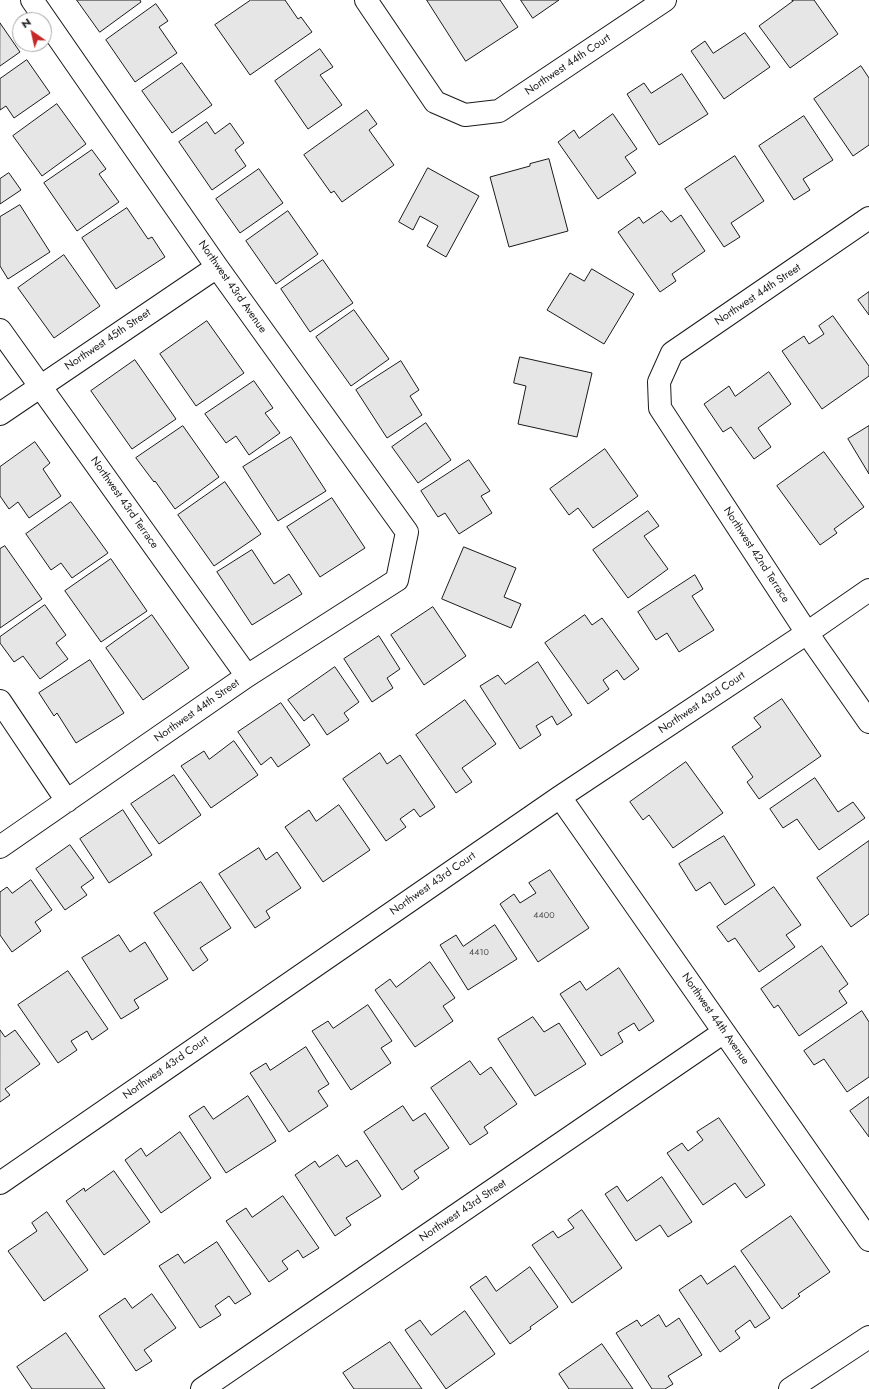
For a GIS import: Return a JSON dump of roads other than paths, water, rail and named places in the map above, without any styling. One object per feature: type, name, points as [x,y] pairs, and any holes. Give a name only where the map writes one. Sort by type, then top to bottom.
[{"type":"street","name":"Northwest 43rd Avenue","points":[[32,0],[217,266],[407,532],[397,580]]},
{"type":"street","name":"Northwest 44th Court","points":[[366,0],[435,102],[465,115],[499,111],[665,0]]},
{"type":"street","name":"Northwest 44th Street","points":[[659,382],[672,353],[869,218]]},
{"type":"street","name":"Northwest 45th Street","points":[[0,414],[217,266]]},
{"type":"street","name":"Northwest 43rd Terrace","points":[[0,330],[247,676]]},
{"type":"street","name":"Northwest 42nd Terrace","points":[[659,382],[660,408],[807,633],[869,722]]},
{"type":"street","name":"Northwest 44th Street","points":[[0,847],[247,676],[397,580]]},
{"type":"street","name":"Northwest 43rd Court","points":[[0,1183],[560,797],[807,633],[869,590]]},
{"type":"street","points":[[0,701],[67,801]]},
{"type":"street","name":"Northwest 44th Avenue","points":[[560,797],[869,1240]]},
{"type":"street","name":"Northwest 43rd Street","points":[[202,1389],[724,1032]]},
{"type":"street","points":[[790,1389],[869,1337]]}]
